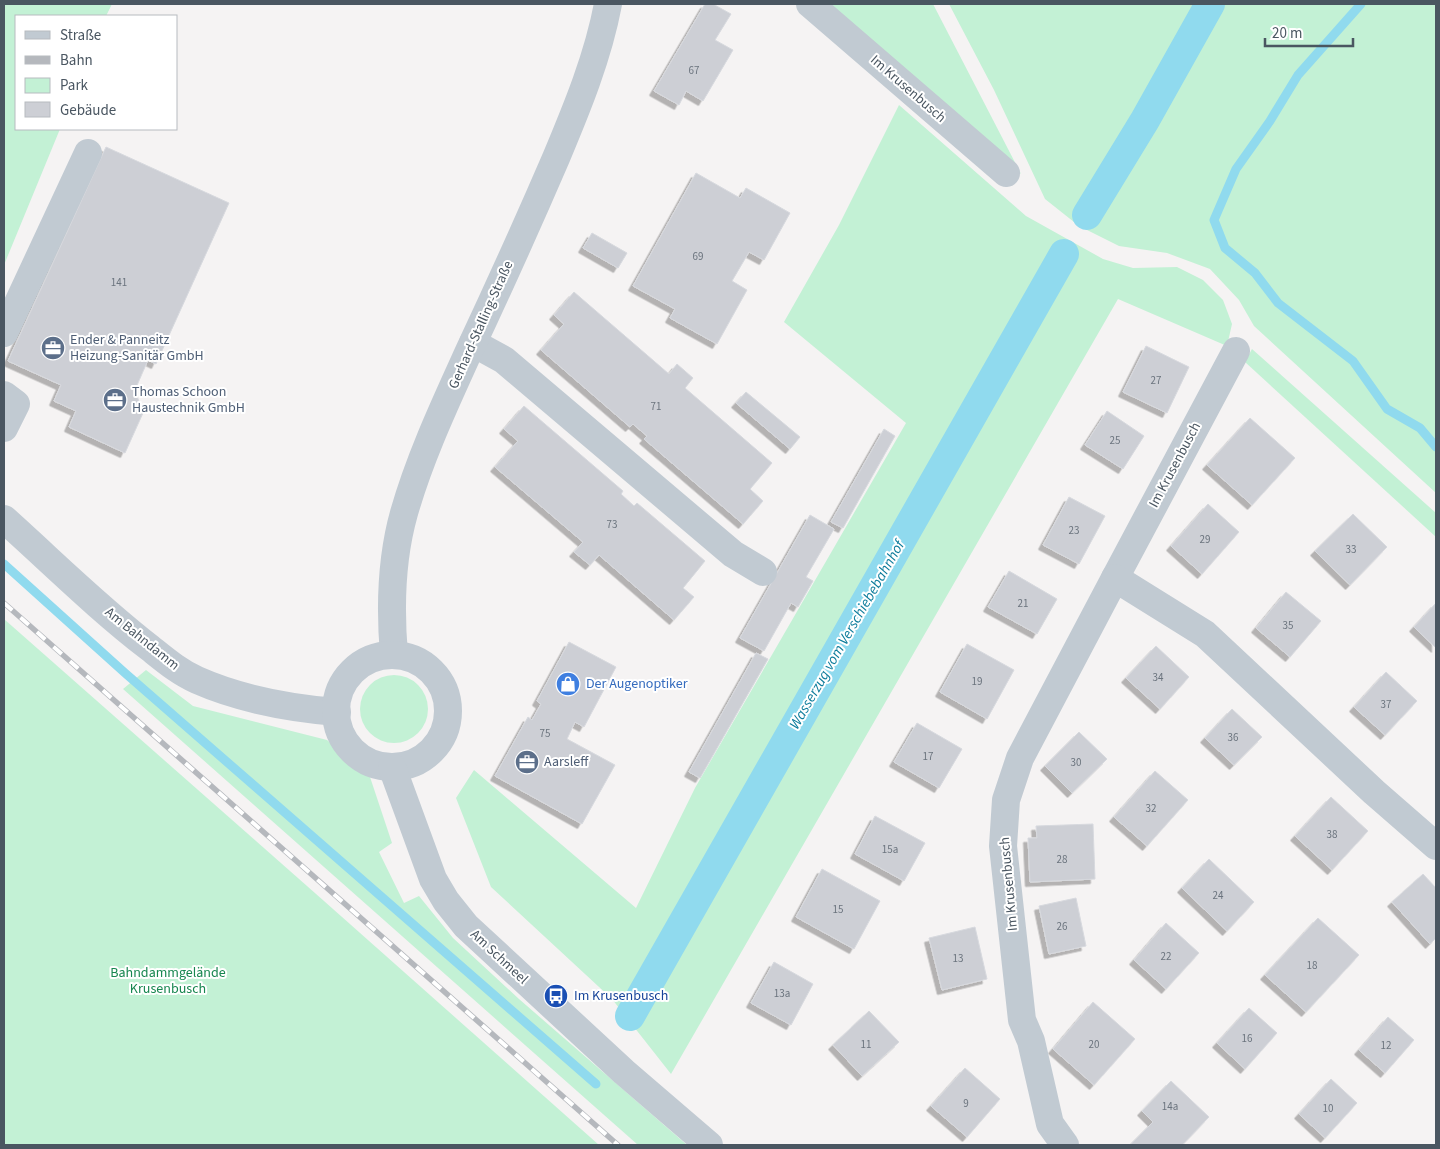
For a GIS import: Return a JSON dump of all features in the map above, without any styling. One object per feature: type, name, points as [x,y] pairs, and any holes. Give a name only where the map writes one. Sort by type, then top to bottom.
[{"type":"street","name":"Gerhard-Stalling-Straße","points":[[394,655],[392,581],[404,514],[424,456],[572,120],[594,56],[608,4]]},
{"type":"street","name":"Im Krusenbusch","points":[[810,4],[1006,173]]},
{"type":"street","points":[[4,333],[88,153]]},
{"type":"street","points":[[473,343],[504,360],[733,554],[763,572]]},
{"type":"street","name":"Im Krusenbusch","points":[[1065,1145],[1050,1124],[1032,1041],[1022,1020],[1003,846],[1006,800],[1020,758],[1236,351]]},
{"type":"street","points":[[4,395],[16,404],[4,428]]},
{"type":"street","name":"Am Bahndamm","points":[[4,519],[132,635],[170,664],[195,679],[256,701],[298,709],[337,712]]},
{"type":"street","points":[[1114,578],[1205,634],[1374,792],[1436,846]]},
{"type":"street","points":[[394,655],[413,659],[425,666],[437,677],[447,698],[448,710],[447,723],[442,736],[433,749],[421,759],[409,765],[392,767],[378,765],[361,758],[348,746],[339,730],[337,712],[339,694],[350,675],[361,665],[377,657],[394,655]]},
{"type":"street","name":"Am Schmeel","points":[[392,767],[433,879],[446,901],[466,926],[624,1072],[709,1145]]},
{"type":"green space","points":[[4,4],[112,4],[106,15],[15,15],[15,130],[60,130],[4,265]]},
{"type":"green space","points":[[823,4],[933,4],[1021,174]]},
{"type":"green space","points":[[949,4],[1205,4],[1079,226],[1045,199],[994,90]]},
{"type":"green space","points":[[1211,4],[1436,4],[1436,493],[1254,326],[1239,300],[1210,269],[1167,253],[1119,246],[1083,228]]},
{"type":"green space","points":[[899,105],[1026,216],[1103,259],[1133,268],[1177,267],[1203,280],[1223,300],[1232,324],[1227,346],[1118,299],[671,1074],[612,999],[491,887],[456,798],[474,770],[636,908],[695,788],[906,423],[784,322],[839,225]]},
{"type":"green space","points":[[1252,349],[1436,513],[1436,537],[1245,362]]},
{"type":"green space","name":"Bahndammgelände Krusenbusch","points":[[4,619],[324,901],[599,1145],[4,1145]]},
{"type":"green space","points":[[146,670],[193,706],[327,740],[370,777],[392,843],[379,852],[404,903],[419,896],[453,938],[519,999],[687,1145],[638,1145],[123,689]]},
{"type":"green space","points":[[387,675],[401,675],[413,680],[423,690],[428,702],[428,716],[423,728],[413,738],[401,743],[387,743],[375,738],[365,728],[360,716],[360,702],[365,690],[375,680]]},
{"type":"building","points":[[705,4],[713,4],[731,14],[715,40],[733,50],[703,101],[686,91],[679,105],[654,91]]},
{"type":"building","points":[[106,147],[229,203],[156,364],[148,360],[135,390],[143,413],[125,453],[69,427],[76,411],[54,401],[61,385],[8,361]]},
{"type":"building","points":[[696,173],[740,198],[746,188],[790,213],[764,260],[749,252],[732,281],[747,290],[717,344],[670,318],[675,309],[633,286]]},
{"type":"building","points":[[592,233],[627,253],[618,268],[583,248]]},
{"type":"building","points":[[574,292],[669,374],[677,364],[693,378],[685,388],[772,463],[750,489],[763,501],[743,524],[644,439],[647,436],[633,424],[630,427],[541,350],[564,324],[554,315]]},
{"type":"building","points":[[1146,346],[1189,367],[1167,413],[1123,392]]},
{"type":"building","points":[[746,392],[800,437],[790,449],[736,403]]},
{"type":"building","points":[[524,406],[623,491],[621,494],[634,506],[637,503],[705,561],[683,588],[694,597],[674,620],[599,555],[590,565],[574,552],[583,542],[495,467],[518,441],[504,429]]},
{"type":"building","points":[[1107,411],[1144,436],[1123,469],[1085,445]]},
{"type":"building","points":[[1250,418],[1295,458],[1252,505],[1207,465]]},
{"type":"building","points":[[884,429],[895,436],[843,528],[831,522]]},
{"type":"building","points":[[1069,497],[1105,516],[1079,564],[1043,545]]},
{"type":"building","points":[[1208,504],[1239,532],[1202,574],[1171,546]]},
{"type":"building","points":[[1353,514],[1387,547],[1350,585],[1315,551]]},
{"type":"building","points":[[810,515],[834,529],[806,577],[813,581],[798,607],[791,603],[764,651],[740,638]]},
{"type":"building","points":[[1009,571],[1057,599],[1037,634],[988,607]]},
{"type":"building","points":[[1286,592],[1321,621],[1290,657],[1256,628]]},
{"type":"building","points":[[1436,603],[1436,648],[1414,627]]},
{"type":"building","points":[[569,642],[616,667],[584,727],[575,722],[567,739],[615,765],[582,824],[495,776],[528,717],[532,720],[541,704],[537,701]]},
{"type":"building","points":[[967,644],[1014,670],[987,719],[940,692]]},
{"type":"building","points":[[1156,646],[1189,677],[1160,709],[1126,678]]},
{"type":"building","points":[[756,653],[768,659],[700,778],[689,772]]},
{"type":"building","points":[[1386,672],[1417,701],[1385,735],[1354,707]]},
{"type":"building","points":[[1232,709],[1262,737],[1234,765],[1205,738]]},
{"type":"building","points":[[917,723],[962,749],[939,788],[894,762]]},
{"type":"building","points":[[1079,732],[1107,759],[1072,793],[1045,766]]},
{"type":"building","points":[[1155,771],[1188,800],[1147,846],[1114,817]]},
{"type":"building","points":[[1331,797],[1368,831],[1332,870],[1295,836]]},
{"type":"building","points":[[875,816],[925,843],[904,881],[855,854]]},
{"type":"building","points":[[1093,824],[1095,879],[1030,882],[1028,838],[1037,838],[1036,826]]},
{"type":"building","points":[[1209,859],[1254,902],[1227,931],[1182,888]]},
{"type":"building","points":[[822,869],[880,901],[854,949],[796,917]]},
{"type":"building","points":[[1423,874],[1436,888],[1436,938],[1430,944],[1392,902]]},
{"type":"building","points":[[1076,898],[1086,946],[1049,954],[1039,906]]},
{"type":"building","points":[[1318,918],[1359,955],[1306,1012],[1265,975]]},
{"type":"building","points":[[1166,923],[1199,953],[1166,989],[1134,960]]},
{"type":"building","points":[[975,927],[987,979],[942,990],[929,938]]},
{"type":"building","points":[[774,962],[813,984],[791,1025],[751,1003]]},
{"type":"building","points":[[1093,1002],[1135,1039],[1094,1085],[1053,1049]]},
{"type":"building","points":[[1249,1008],[1277,1033],[1245,1069],[1217,1043]]},
{"type":"building","points":[[869,1011],[899,1042],[862,1076],[833,1045]]},
{"type":"building","points":[[1388,1017],[1414,1040],[1385,1073],[1359,1050]]},
{"type":"building","points":[[965,1068],[1000,1099],[967,1137],[931,1106]]},
{"type":"building","points":[[1331,1079],[1357,1103],[1325,1138],[1299,1114]]},
{"type":"building","points":[[1171,1081],[1209,1117],[1184,1145],[1130,1145],[1153,1122],[1142,1111]]},
{"type":"waterway","name":"Wasserzug vom Verschiebebahnhof","points":[[1087,215],[1145,120],[1210,4]]},
{"type":"waterway","points":[[1361,4],[1298,75],[1270,121],[1236,169],[1214,220],[1225,248],[1255,273],[1278,303],[1353,361],[1387,409],[1420,428],[1436,447]]},
{"type":"waterway","name":"Wasserzug vom Verschiebebahnhof","points":[[630,1016],[1064,254]]},
{"type":"waterway","points":[[4,564],[125,673],[596,1084]]},
{"type":"railway","points":[[4,603],[618,1145]]},
{"type":"place","name":"Ender & Panneitz Heizung-Sanitär GmbH","points":[[53,348]]},
{"type":"place","name":"Thomas Schoon Haustechnik GmbH","points":[[115,400]]},
{"type":"place","name":"Der Augenoptiker","points":[[568,684]]},
{"type":"place","name":"Aarsleff","points":[[527,762]]},
{"type":"place","name":"Im Krusenbusch","points":[[556,996]]}]
